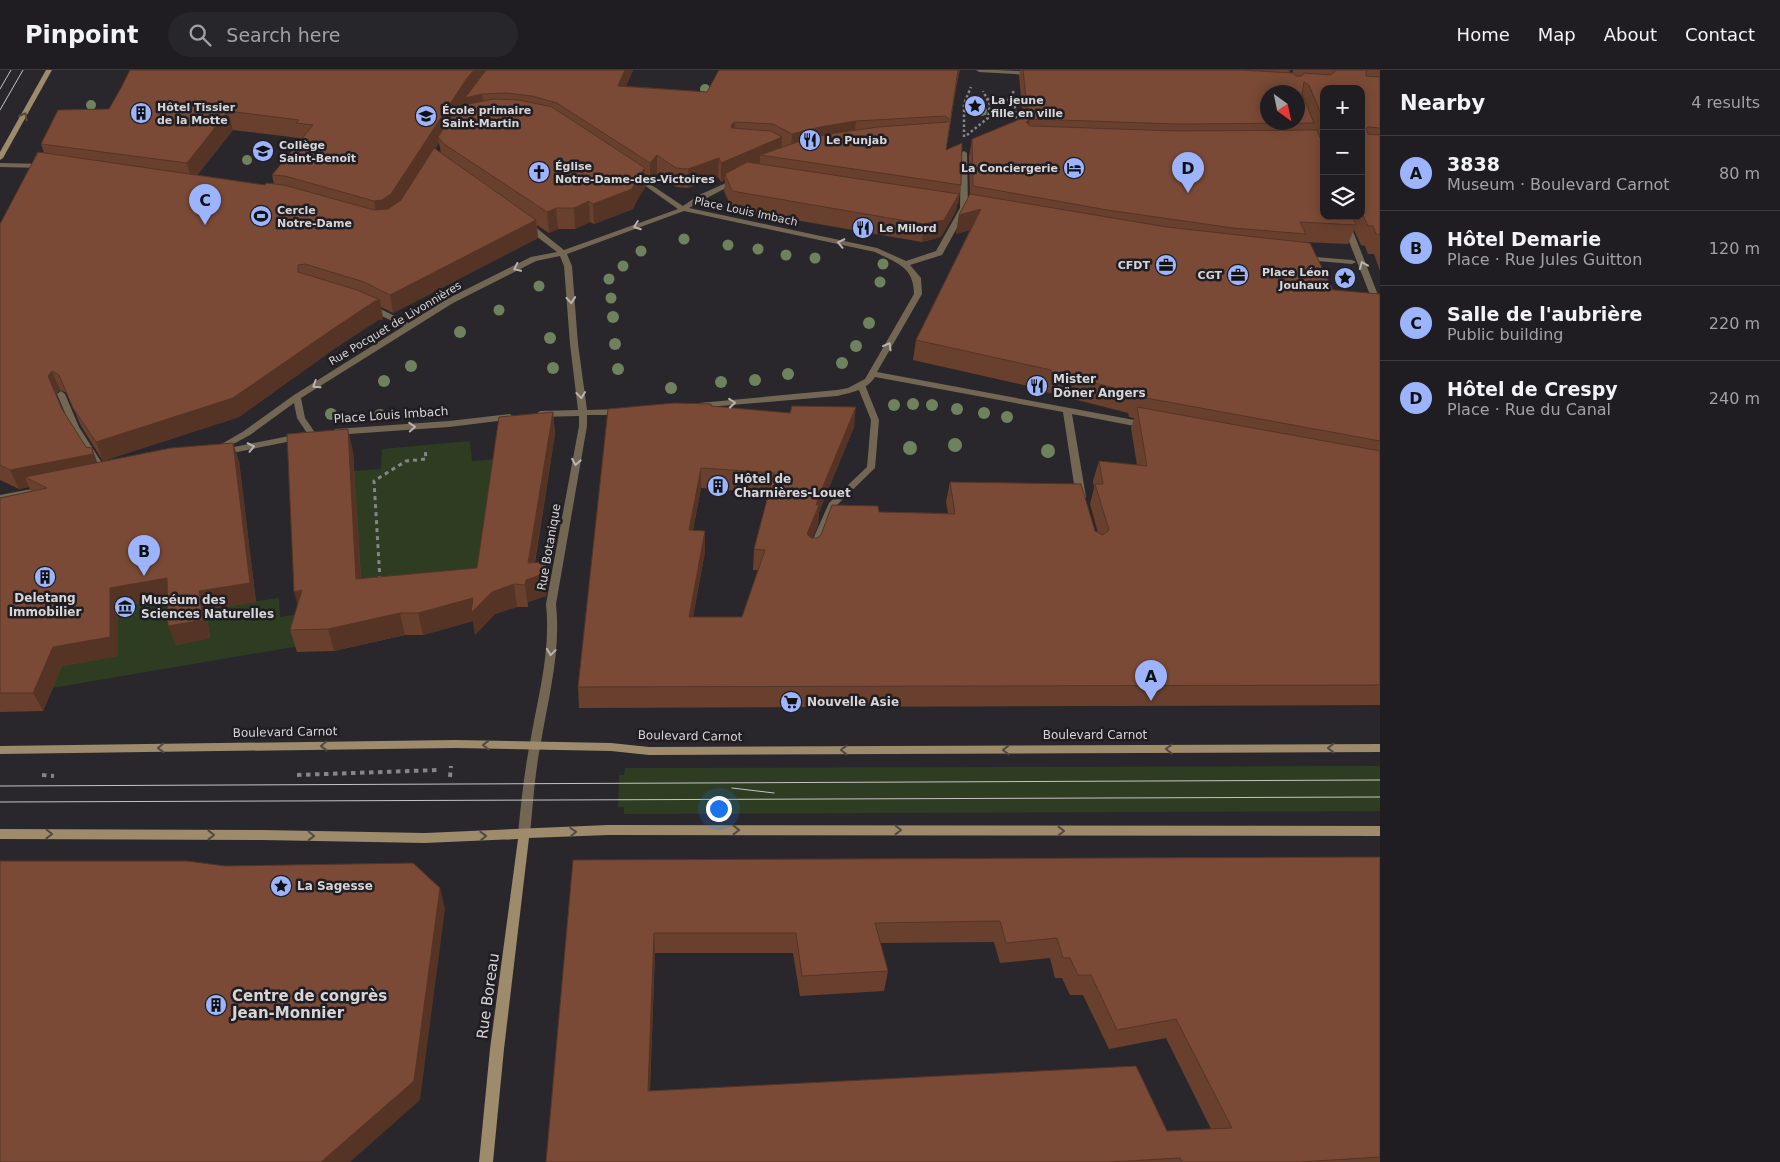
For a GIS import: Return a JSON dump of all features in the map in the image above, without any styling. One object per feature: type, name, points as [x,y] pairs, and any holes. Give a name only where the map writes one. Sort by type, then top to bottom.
[{"type":"main road","points":[[0,158],[49,70]]},
{"type":"main road","name":"Boulevard Carnot","points":[[0,750],[535,745],[611,747],[649,751],[1380,748]]},
{"type":"main road","points":[[0,834],[425,838],[608,830],[1380,831]]},
{"type":"main road","name":"Rue Boreau","points":[[486,1162],[497,1049],[524,834]]},
{"type":"street","points":[[979,70],[1043,73]]},
{"type":"street","points":[[689,407],[826,395],[851,390],[861,385],[873,374],[918,294],[917,278],[905,264],[939,253],[964,208],[964,153]]},
{"type":"street","points":[[0,165],[48,166]]},
{"type":"street","points":[[631,173],[683,210],[702,197],[745,176]]},
{"type":"street","points":[[954,207],[973,210]]},
{"type":"street","name":"Place Louis Imbach","points":[[563,252],[683,210],[877,250],[905,264]]},
{"type":"street","points":[[515,217],[563,252],[568,266],[574,344],[583,414]]},
{"type":"street","points":[[1345,220],[1380,310]]},
{"type":"street","name":"Rue Pocquet de Livonnières","points":[[212,453],[247,433],[297,397],[450,300],[534,259],[563,252]]},
{"type":"street","points":[[1296,257],[1352,262]]},
{"type":"street","points":[[364,304],[410,326]]},
{"type":"street","points":[[873,374],[1155,427]]},
{"type":"street","points":[[812,555],[836,499],[871,468],[875,420],[874,413],[861,385]]},
{"type":"street","points":[[61,394],[75,427],[98,463]]},
{"type":"street","points":[[297,397],[301,418],[312,434]]},
{"type":"street","points":[[1067,411],[1084,510]]},
{"type":"street","points":[[528,415],[631,412]]},
{"type":"street","name":"Rue Botanique","points":[[524,834],[535,745],[547,681],[554,624],[551,604],[583,426],[583,414]]},
{"type":"street","name":"Place Louis Imbach","points":[[212,453],[312,434],[449,424],[518,416]]},
{"type":"street","points":[[0,498],[43,490]]},
{"type":"path","points":[[964,138],[964,104],[972,86]]},
{"type":"path","points":[[1012,86],[1017,129]]},
{"type":"path","points":[[987,99],[1014,100]]},
{"type":"path","points":[[964,138],[988,118],[990,105]]},
{"type":"path","points":[[964,111],[989,114]]},
{"type":"path","points":[[957,138],[973,138]]},
{"type":"path","points":[[380,586],[374,481],[406,461],[426,459],[425,456]]},
{"type":"path","points":[[297,775],[451,769]]},
{"type":"green space","points":[[470,441],[472,461],[499,459],[481,590],[362,602],[354,471],[381,469],[382,449]]},
{"type":"green space","points":[[187,594],[206,608],[279,598],[280,617],[299,614],[299,646],[52,688],[42,666],[104,609]]},
{"type":"green space","points":[[1380,766],[1380,811],[624,814],[624,807],[618,807],[619,775],[624,775],[625,768]]},
{"type":"building","points":[[130,70],[474,70],[391,194],[382,200],[374,201],[285,176],[272,175],[313,125],[296,123],[299,120],[228,111],[187,163],[41,144],[58,110],[109,109]]},
{"type":"building","points":[[486,70],[625,70],[618,86],[707,92],[719,70],[958,70],[946,150],[962,143],[961,185],[760,155],[800,141],[829,134],[878,127],[948,122],[949,119],[945,116],[856,121],[792,134],[773,124],[735,122],[731,125],[732,128],[771,131],[782,137],[721,163],[719,158],[688,169],[676,168],[657,155],[650,163],[557,103],[532,96],[506,93],[482,94],[465,98]]},
{"type":"building","points":[[1023,70],[1240,70],[1293,73],[1296,76],[1302,76],[1304,73],[1330,75],[1335,72],[1334,70],[1367,70],[1366,76],[1380,77],[1380,128],[1368,127],[1366,129],[1368,134],[1380,135],[1380,235],[1376,234],[1373,226],[1368,226],[1365,220],[1365,85],[1320,85],[1320,111],[1309,85],[1304,82],[1304,85],[1260,85],[1260,123],[1177,124],[1030,119],[1026,122],[1030,126],[1177,131],[1317,130],[1320,137],[1320,220],[1354,220],[1356,225],[1300,222],[1306,234],[1233,228],[1107,210],[973,186],[972,139],[1028,116]]},
{"type":"building","points":[[494,99],[519,100],[552,107],[645,168],[637,178],[632,189],[593,204],[589,201],[574,208],[556,208],[547,212],[444,144],[438,137],[459,106]]},
{"type":"building","points":[[1305,101],[1314,123],[1305,123]]},
{"type":"building","points":[[434,148],[536,220],[390,295],[364,282],[305,264],[298,265],[298,272],[357,290],[380,300],[375,301],[330,331],[233,398],[96,442],[73,408],[59,375],[52,371],[48,376],[62,409],[86,447],[92,448],[93,454],[10,470],[0,465],[0,224],[38,152],[265,185],[266,183],[284,185],[374,210],[388,209],[401,200]]},
{"type":"building","points":[[747,162],[959,194],[944,220],[924,224],[732,191],[725,174]]},
{"type":"building","points":[[970,194],[1167,227],[1310,243],[1333,290],[1380,294],[1380,441],[1135,396],[1134,393],[1051,372],[1051,370],[916,340],[981,209],[959,215]]},
{"type":"building","points":[[674,403],[711,404],[711,406],[790,413],[792,406],[856,407],[819,496],[816,505],[819,505],[807,534],[811,538],[817,538],[821,535],[832,505],[878,506],[879,512],[955,514],[950,482],[1081,484],[1095,531],[1103,535],[1109,530],[1095,484],[1103,484],[1099,461],[1147,466],[1137,407],[1380,451],[1380,685],[578,687],[608,409]],"holes":[[[701,468],[774,473],[754,549],[765,550],[742,617],[689,617],[705,531],[689,530]]]},
{"type":"building","points":[[553,412],[528,563],[546,562],[543,574],[526,580],[525,585],[514,584],[492,592],[471,613],[473,598],[418,613],[400,613],[328,629],[290,630],[302,590],[294,592],[287,434],[348,429],[356,579],[477,568],[499,417]]},
{"type":"building","points":[[233,443],[250,583],[199,591],[203,620],[168,626],[167,578],[110,588],[110,637],[53,647],[33,693],[0,693],[0,498],[47,488],[25,477],[171,448]]},
{"type":"building","points":[[1380,857],[1380,1157],[1300,1162],[1182,1162],[1180,1158],[1110,1162],[546,1162],[573,860]],"holes":[[[1000,921],[1006,943],[1057,938],[1063,958],[1070,958],[1078,975],[1091,975],[1117,1030],[1176,1019],[1232,1128],[1167,1131],[1136,1066],[648,1091],[654,933],[796,933],[802,976],[888,971],[875,923]]]},
{"type":"building","name":"Centre de congrès Jean-Monnier","points":[[0,861],[187,861],[225,866],[413,863],[440,888],[414,1081],[321,1162],[0,1162]]},
{"type":"tram line","points":[[0,89],[11,70]]},
{"type":"tram line","points":[[0,110],[23,70]]},
{"type":"tram line","points":[[0,786],[1380,780]]},
{"type":"tram line","points":[[732,788],[774,793]]},
{"type":"tram line","points":[[0,802],[1380,797]]},
{"type":"place","name":"La jeune fille en ville","points":[[975,106]]},
{"type":"place","name":"Hôtel Tissier de la Motte","points":[[141,113]]},
{"type":"place","name":"École primaire Saint-Martin","points":[[426,116]]},
{"type":"place","name":"Le Punjab","points":[[810,140]]},
{"type":"place","name":"Collège Saint-Benoît","points":[[263,151]]},
{"type":"place","name":"La Conciergerie","points":[[1074,168]]},
{"type":"place","name":"Église Notre-Dame-des-Victoires","points":[[539,172]]},
{"type":"place","name":"Hôtel de Crespy","points":[[1188,193]]},
{"type":"place","name":"Cercle Notre-Dame","points":[[261,216]]},
{"type":"place","name":"Salle de l'aubrière","points":[[205,225]]},
{"type":"place","name":"Le Milord","points":[[863,228]]},
{"type":"place","name":"CFDT","points":[[1166,265]]},
{"type":"place","name":"CGT","points":[[1238,275]]},
{"type":"place","name":"Place Léon Jouhaux","points":[[1345,278]]},
{"type":"place","name":"Mister Döner Angers","points":[[1037,386]]},
{"type":"place","name":"Hôtel de Charnières-Louet","points":[[718,486]]},
{"type":"place","name":"Hôtel Demarie","points":[[144,576]]},
{"type":"place","name":"Deletang Immobilier","points":[[45,577]]},
{"type":"place","name":"Muséum des Sciences Naturelles","points":[[125,607]]},
{"type":"place","name":"3838","points":[[1151,701]]},
{"type":"place","name":"Nouvelle Asie","points":[[791,702]]},
{"type":"place","name":"La Sagesse","points":[[281,886]]},
{"type":"place","name":"Centre de congrès Jean-Monnier","points":[[216,1005]]}]
